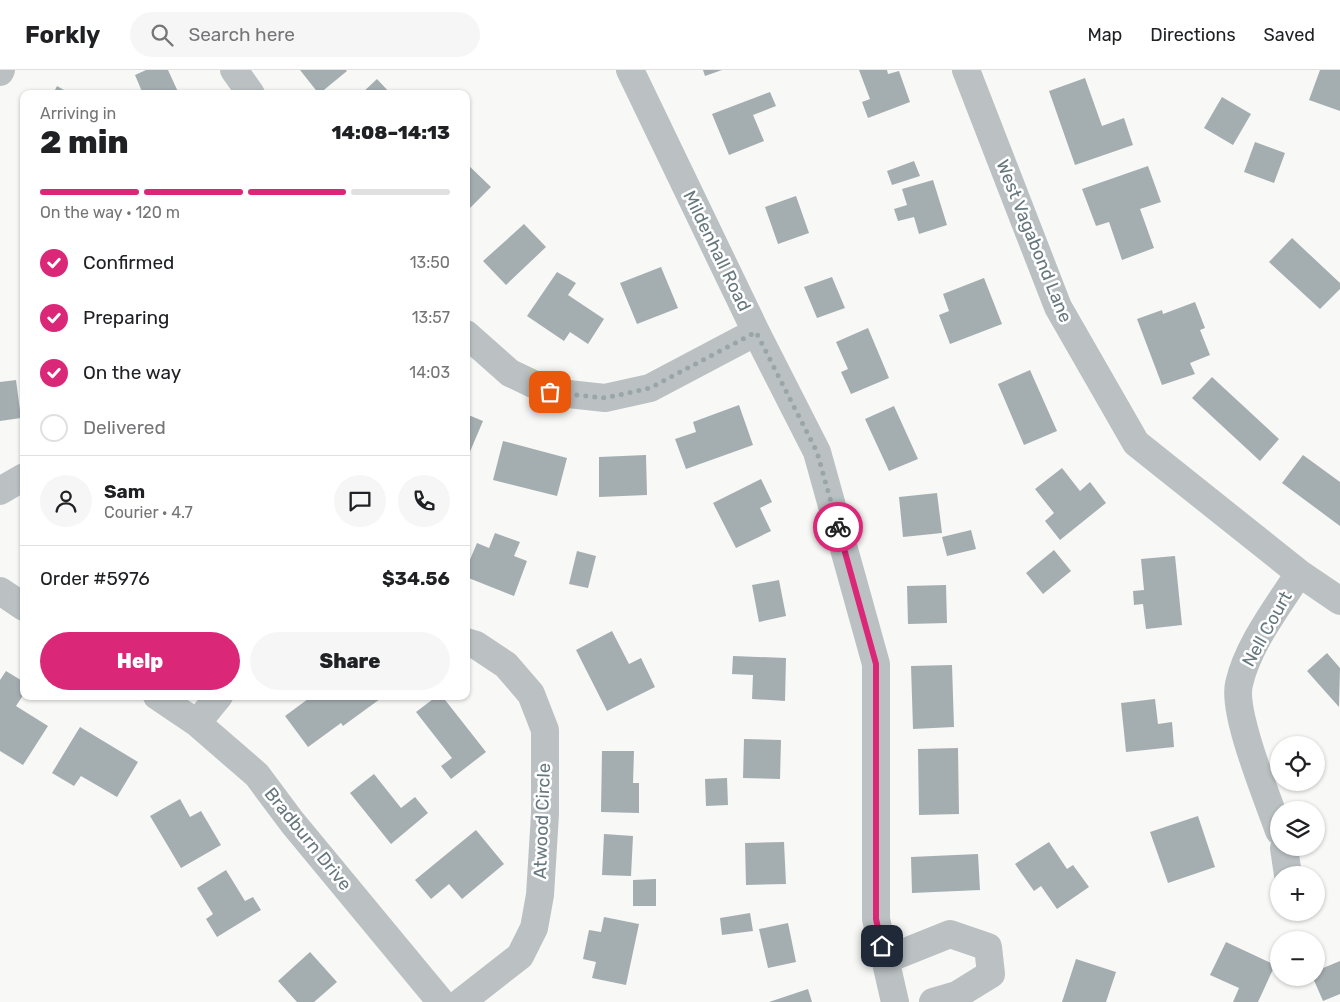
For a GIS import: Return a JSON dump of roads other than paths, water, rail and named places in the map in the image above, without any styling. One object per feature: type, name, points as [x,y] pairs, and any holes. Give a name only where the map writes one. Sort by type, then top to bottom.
[{"type":"street","points":[[234,70],[248,90]]},
{"type":"street","name":"Mildenhall Road","points":[[630,70],[756,332],[817,452],[876,664],[876,919],[895,1002]]},
{"type":"street","name":"West Vagabond Lane","points":[[966,70],[1058,307],[1136,443],[1299,573],[1340,601]]},
{"type":"street","points":[[470,338],[510,373],[550,392],[605,398],[650,388],[756,332]]},
{"type":"street","points":[[0,491],[20,479]]},
{"type":"street","name":"Nell Court","points":[[1270,806],[1242,727],[1238,685],[1252,650],[1299,573]]},
{"type":"street","points":[[0,591],[20,604]]},
{"type":"street","name":"Atwood Circle","points":[[461,1002],[520,956],[534,928],[540,895],[545,814],[545,730],[530,694],[506,664],[470,643]]},
{"type":"street","name":"Bradburn Drive","points":[[163,700],[197,723],[257,775],[292,822],[441,1002]]},
{"type":"street","points":[[197,723],[216,700]]},
{"type":"street","points":[[885,960],[950,934],[988,947],[991,974],[957,995],[933,1002]]}]
